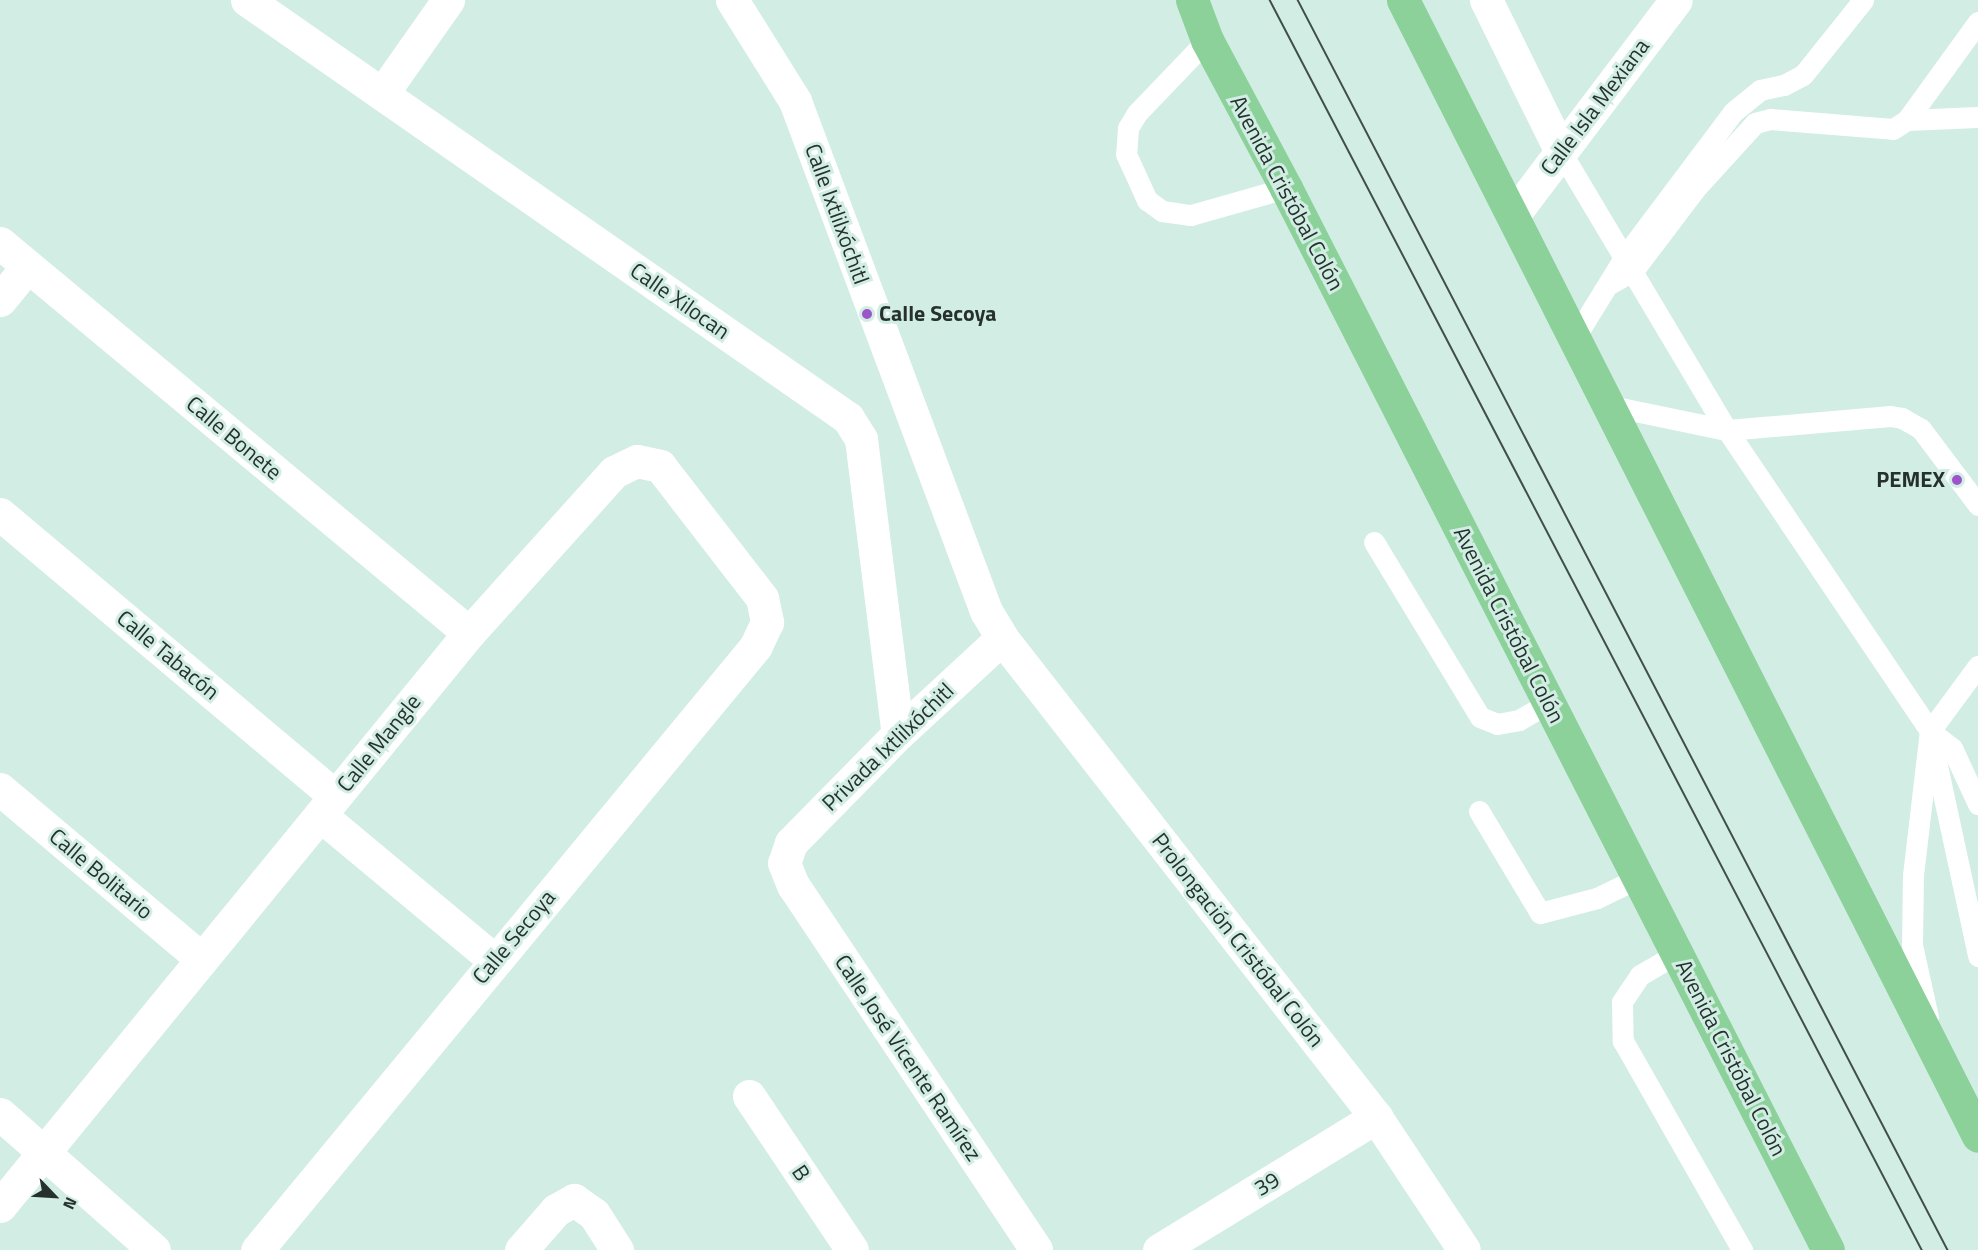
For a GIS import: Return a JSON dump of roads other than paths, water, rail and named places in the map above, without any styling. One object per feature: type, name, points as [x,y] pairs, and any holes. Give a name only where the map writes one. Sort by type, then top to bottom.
[{"type":"main road","name":"Avenida Cristóbal Colón","points":[[1192,0],[1207,40],[1286,188],[1828,1250]]},
{"type":"main road","points":[[1403,0],[1514,214],[1606,405],[1978,1136]]},
{"type":"street","name":"Calle Xilocan","points":[[247,0],[848,418],[861,439],[898,734]]},
{"type":"street","points":[[382,94],[448,0]]},
{"type":"street","name":"Calle Ixtlilxóchitl","points":[[732,0],[795,101],[986,611],[1002,638]]},
{"type":"street","points":[[1486,0],[1561,152]]},
{"type":"street","name":"Calle Isla Mexiana","points":[[1514,214],[1676,0]]},
{"type":"street","name":"Calle Bonete","points":[[0,243],[469,633]]},
{"type":"street","points":[[0,300],[27,267]]},
{"type":"street","name":"Calle Mangle","points":[[0,1206],[469,633],[614,472],[637,461],[660,466],[762,598],[767,622]]},
{"type":"street","name":"Calle Tabacón","points":[[0,513],[328,806],[495,961]]},
{"type":"street","name":"Calle Secoya","points":[[256,1250],[756,646],[767,622]]},
{"type":"street","name":"Privada Ixtlilxóchitl","points":[[784,863],[791,843],[898,734],[1002,638]]},
{"type":"street","name":"Prolongación Cristóbal Colón","points":[[1002,638],[1376,1117],[1464,1250]]},
{"type":"street","name":"Calle Bolitario","points":[[0,789],[202,959]]},
{"type":"street","name":"Calle José Vicente Ramírez","points":[[784,863],[794,885],[1036,1250]]},
{"type":"street","name":"B","points":[[749,1096],[852,1250]]},
{"type":"street","points":[[0,1114],[46,1151],[154,1250]]},
{"type":"street","name":"39","points":[[1159,1250],[1376,1117]]},
{"type":"street","points":[[521,1250],[556,1210],[574,1200],[594,1214],[617,1250]]},
{"type":"lane","points":[[1629,263],[1733,112],[1760,90],[1784,85],[1803,75],[1863,0]]},
{"type":"lane","points":[[1907,120],[1978,22]]},
{"type":"lane","points":[[1207,40],[1137,113],[1128,128],[1126,154],[1147,200],[1162,211],[1191,215],[1286,188]]},
{"type":"lane","points":[[1574,339],[1611,283],[1755,123],[1770,118],[1884,131],[1907,120],[1978,117]]},
{"type":"lane","points":[[1561,152],[1727,430],[1930,731],[1952,748],[1978,804]]},
{"type":"lane","points":[[1606,405],[1727,430],[1890,416],[1902,418],[1921,429],[1978,505]]},
{"type":"lane","points":[[1374,542],[1480,717],[1497,724],[1519,720],[1549,703]]},
{"type":"lane","points":[[1936,1053],[1912,945],[1913,875],[1930,731],[1978,666]]},
{"type":"lane","points":[[1930,731],[1978,956]]},
{"type":"lane","points":[[1479,811],[1540,913],[1597,898],[1638,878]]},
{"type":"lane","points":[[1678,953],[1640,975],[1622,1002],[1623,1041],[1742,1250]]},
{"type":"tram line","points":[[1270,0],[1922,1250]]},
{"type":"tram line","points":[[1298,0],[1948,1250]]},
{"type":"place","name":"Calle Secoya","points":[[867,314]]},
{"type":"place","name":"PEMEX","points":[[1957,480]]}]
